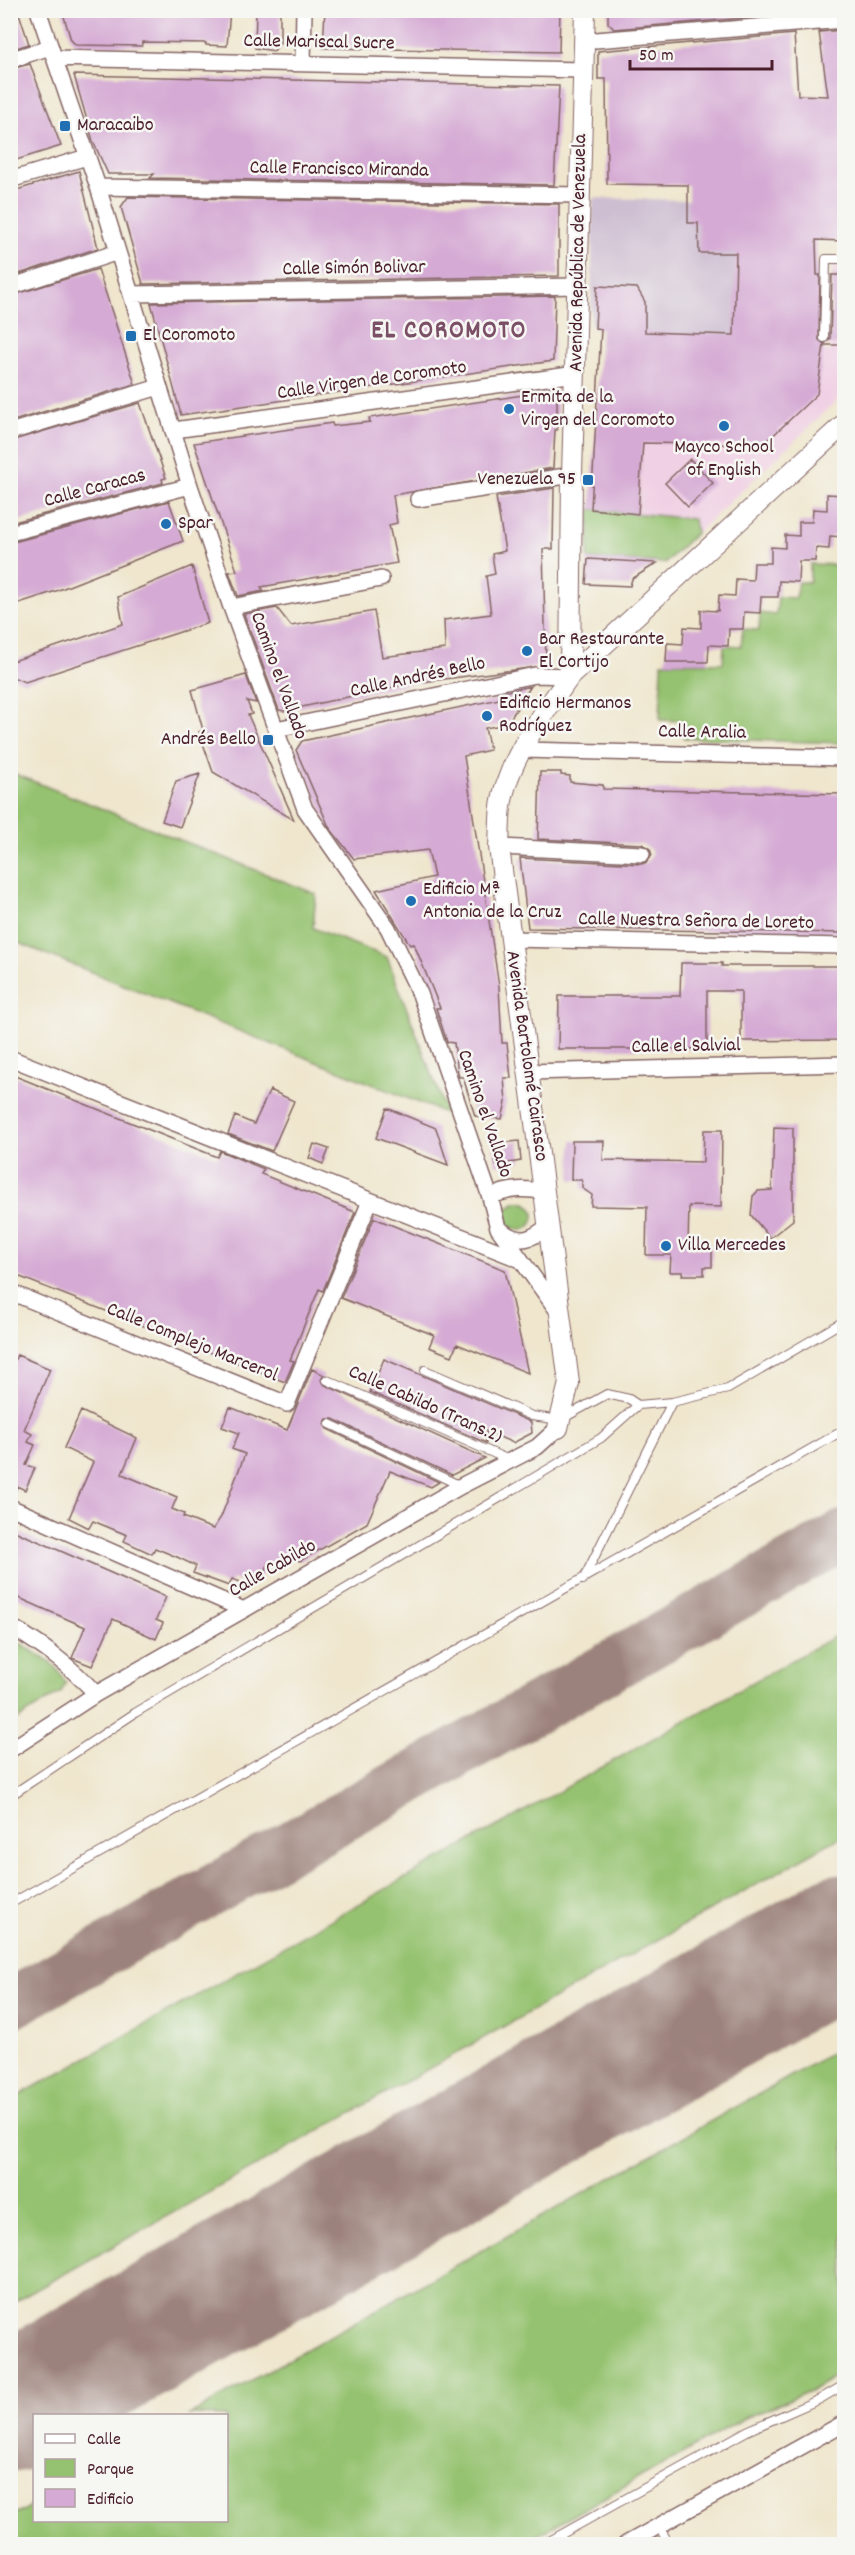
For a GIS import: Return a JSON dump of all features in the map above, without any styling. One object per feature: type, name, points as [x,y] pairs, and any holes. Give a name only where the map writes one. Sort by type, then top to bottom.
[{"type":"street","name":"Camino el Vallado","points":[[38,10],[98,187],[190,486],[231,607],[305,809],[388,928],[420,994],[490,1197],[498,1228],[562,1317]]},
{"type":"street","points":[[303,63],[304,10]]},
{"type":"street","name":"Avenida República de Venezuela","points":[[570,675],[572,475],[585,10]]},
{"type":"street","points":[[584,40],[844,20]]},
{"type":"street","name":"Calle Mariscal Sucre","points":[[10,60],[52,52],[303,63],[583,70]]},
{"type":"street","points":[[10,180],[87,157]]},
{"type":"street","name":"Calle Francisco Miranda","points":[[98,187],[580,195]]},
{"type":"street","points":[[10,287],[118,252]]},
{"type":"street","name":"Calle Simón Bolivar","points":[[131,294],[578,286]]},
{"type":"street","name":"Calle Virgen de Coromoto","points":[[174,430],[576,374]]},
{"type":"street","points":[[10,432],[159,387]]},
{"type":"street","name":"Avenida Bartolomé Cairasco","points":[[559,1424],[569,1383],[499,847],[502,801],[511,771],[544,712],[570,675],[844,424]]},
{"type":"street","points":[[418,499],[572,475]]},
{"type":"street","name":"Calle Caracas","points":[[10,533],[190,486]]},
{"type":"street","points":[[231,607],[381,579]]},
{"type":"street","name":"Calle Andrés Bello","points":[[276,729],[535,675],[570,675]]},
{"type":"street","name":"Calle Aralia","points":[[523,750],[844,758]]},
{"type":"street","points":[[499,847],[642,854]]},
{"type":"street","name":"Calle Nuestra Señora de Loreto","points":[[510,939],[844,946]]},
{"type":"street","points":[[10,1058],[522,1260]]},
{"type":"street","name":"Calle el Salvial","points":[[528,1072],[844,1064]]},
{"type":"street","points":[[490,1197],[506,1190],[529,1189],[545,1192]]},
{"type":"street","name":"Calle Complejo Marcerol","points":[[10,1292],[287,1404],[370,1201]]},
{"type":"street","points":[[477,1242],[498,1228],[512,1238],[524,1240],[534,1237],[549,1225]]},
{"type":"street","name":"Calle Cabildo","points":[[10,1750],[96,1694],[461,1486],[537,1447],[559,1424]]},
{"type":"street","points":[[10,1507],[244,1610]]},
{"type":"street","points":[[10,1626],[43,1646],[79,1675],[96,1694]]},
{"type":"street","points":[[626,2544],[844,2422]]},
{"type":"lane","points":[[824,338],[826,259],[844,259]]},
{"type":"lane","points":[[10,1796],[135,1713],[601,1438],[638,1405],[672,1402],[728,1389],[844,1322]]},
{"type":"lane","points":[[425,1370],[532,1416],[559,1424],[607,1394],[629,1399],[638,1405]]},
{"type":"lane","name":"Calle Cabildo (Trans.2)","points":[[327,1380],[511,1460]]},
{"type":"lane","points":[[582,1581],[672,1402]]},
{"type":"lane","points":[[330,1424],[461,1486]]},
{"type":"lane","points":[[10,1904],[582,1581],[844,1430]]},
{"type":"lane","points":[[544,2544],[747,2431],[820,2399],[844,2385]]},
{"type":"lane","points":[[659,2526],[669,2544]]},
{"type":"shaded area","points":[[593,198],[688,200],[688,223],[698,223],[699,252],[736,253],[734,335],[640,351],[600,349],[601,329],[595,328],[591,323]]},
{"type":"shaded area","name":"Mayco School of English","points":[[833,266],[844,266],[844,394],[665,563],[588,559],[590,509],[639,514],[643,449],[636,448],[637,443],[773,351],[830,351]]},
{"type":"green space","points":[[590,509],[694,519],[696,533],[665,563],[588,559]]},
{"type":"green space","points":[[810,564],[844,565],[844,743],[684,738],[684,721],[660,720],[662,662],[723,663],[724,645],[741,646],[743,629],[759,630],[760,613],[776,615],[778,597],[795,598],[798,582],[810,582]]},
{"type":"green space","points":[[10,772],[316,894],[313,928],[387,957],[447,1114],[11,940]]},
{"type":"green space","points":[[520,1202],[530,1206],[534,1216],[530,1226],[520,1230],[510,1226],[506,1216],[510,1206]]},
{"type":"green space","points":[[844,1631],[844,1835],[11,2304],[11,2100]]},
{"type":"green space","points":[[11,1637],[55,1666],[66,1683],[61,1692],[11,1724]]},
{"type":"green space","points":[[844,2046],[844,2371],[812,2390],[745,2418],[522,2544],[11,2544],[11,2517],[33,2505],[33,2522],[228,2522],[228,2414],[192,2414]]},
{"type":"building","points":[[10,10],[18,10],[29,44],[10,50]]},
{"type":"building","points":[[62,10],[230,10],[227,46],[206,45],[206,43],[142,42],[142,46],[76,45],[71,40]]},
{"type":"building","points":[[256,10],[280,10],[280,43],[274,51],[255,48]]},
{"type":"building","points":[[325,10],[560,10],[559,52],[323,48]]},
{"type":"building","points":[[608,10],[793,10],[793,14],[614,29],[608,23]]},
{"type":"building","points":[[844,30],[844,241],[816,240],[817,275],[820,275],[819,340],[824,344],[830,339],[832,275],[844,275],[844,345],[824,345],[817,394],[763,445],[643,443],[638,514],[591,509],[601,329],[595,328],[597,286],[637,288],[645,302],[645,332],[734,335],[736,253],[699,253],[698,223],[688,223],[688,185],[607,184],[606,79],[598,79],[598,51],[794,34],[798,95],[828,96],[819,32]]},
{"type":"building","points":[[30,64],[61,146],[10,162],[10,69]]},
{"type":"building","points":[[74,75],[559,86],[554,185],[150,178],[154,174],[108,174],[93,141]]},
{"type":"building","points":[[79,171],[98,248],[10,277],[10,192]]},
{"type":"building","points":[[128,197],[559,204],[559,276],[143,284],[121,207]]},
{"type":"building","points":[[98,269],[135,384],[10,422],[10,296]]},
{"type":"building","points":[[555,296],[553,361],[181,415],[151,303]]},
{"type":"building","points":[[557,390],[557,430],[555,430],[553,468],[393,495],[397,523],[389,525],[397,563],[261,587],[264,591],[238,596],[229,572],[237,571],[194,443],[332,423],[333,426],[370,422],[369,418]]},
{"type":"building","points":[[140,403],[166,478],[162,479],[163,483],[10,523],[10,441]]},
{"type":"building","points":[[690,459],[713,483],[688,507],[665,483]]},
{"type":"building","points":[[554,488],[553,549],[543,549],[546,662],[544,666],[407,684],[284,711],[279,710],[244,614],[277,608],[291,626],[374,611],[382,657],[445,649],[444,620],[491,614],[486,576],[495,574],[492,554],[505,551],[496,497]]},
{"type":"building","points":[[827,494],[844,495],[843,537],[830,536],[829,549],[816,548],[815,561],[799,561],[798,582],[779,581],[778,597],[761,597],[760,613],[744,612],[743,629],[729,629],[728,646],[709,645],[708,662],[666,662],[667,643],[683,644],[684,627],[701,628],[701,610],[718,611],[719,595],[735,596],[736,579],[753,580],[754,563],[771,563],[771,547],[785,548],[785,535],[799,536],[799,522],[812,522],[813,509],[827,510]]},
{"type":"building","points":[[169,501],[183,541],[56,591],[10,606],[10,543]]},
{"type":"building","points":[[588,559],[657,563],[632,579],[630,586],[586,584]]},
{"type":"building","points":[[192,566],[208,623],[25,682],[10,676],[10,662],[123,624],[118,597]]},
{"type":"building","points":[[246,675],[256,703],[247,701],[252,714],[248,715],[294,820],[213,772],[199,732],[203,730],[192,690]]},
{"type":"building","points":[[531,686],[507,724],[485,728],[490,750],[464,756],[499,986],[502,1043],[507,1043],[511,1078],[504,1078],[506,1102],[502,1119],[475,1116],[463,1077],[459,1077],[454,1043],[447,1042],[436,1008],[440,1008],[414,944],[410,945],[376,890],[434,877],[428,850],[354,859],[329,827],[296,750],[302,741],[504,698],[503,692]]},
{"type":"building","points":[[540,772],[561,772],[561,775],[570,776],[570,782],[603,785],[603,789],[844,794],[844,933],[528,928],[520,858],[642,864],[647,862],[652,855],[650,849],[642,844],[538,839]]},
{"type":"building","points":[[200,774],[180,827],[162,821],[176,781]]},
{"type":"building","points":[[681,963],[722,963],[722,966],[844,966],[844,1040],[741,1041],[741,991],[707,991],[707,1049],[558,1049],[559,996],[680,996]]},
{"type":"building","points":[[10,1074],[217,1157],[220,1151],[264,1169],[261,1174],[355,1212],[323,1291],[319,1289],[290,1360],[294,1361],[285,1382],[10,1273]]},
{"type":"building","points":[[270,1090],[294,1101],[272,1151],[228,1134],[235,1116],[254,1124]]},
{"type":"building","points":[[387,1108],[436,1128],[448,1165],[376,1138]]},
{"type":"building","points":[[774,1127],[793,1128],[793,1220],[770,1238],[751,1215],[753,1196],[758,1191],[772,1190]]},
{"type":"building","points":[[704,1130],[722,1130],[721,1207],[689,1206],[688,1247],[712,1248],[712,1267],[704,1267],[704,1275],[682,1275],[683,1272],[670,1272],[671,1255],[646,1255],[647,1207],[591,1206],[592,1195],[582,1188],[582,1180],[571,1180],[572,1141],[604,1141],[603,1160],[703,1162]]},
{"type":"building","points":[[519,1141],[521,1161],[496,1165],[493,1144]]},
{"type":"building","points":[[314,1144],[329,1149],[323,1164],[309,1158]]},
{"type":"building","points":[[374,1218],[505,1270],[528,1373],[457,1344],[452,1356],[429,1347],[434,1335],[341,1298]]},
{"type":"building","points":[[17,1355],[50,1369],[24,1430],[32,1434],[28,1442],[35,1445],[26,1465],[35,1468],[25,1490],[17,1486],[12,1498],[10,1370]]},
{"type":"building","points":[[384,1359],[531,1422],[532,1433],[513,1443],[486,1431],[486,1443],[370,1392]]},
{"type":"building","points":[[312,1369],[324,1375],[321,1380],[325,1385],[485,1458],[452,1475],[333,1419],[327,1419],[324,1424],[327,1429],[439,1482],[431,1487],[390,1471],[367,1523],[300,1561],[289,1556],[283,1569],[268,1563],[265,1574],[243,1583],[232,1579],[229,1586],[193,1573],[196,1566],[177,1557],[155,1548],[152,1554],[124,1541],[127,1535],[93,1521],[89,1528],[69,1518],[93,1462],[64,1448],[81,1411],[137,1438],[122,1474],[177,1497],[172,1509],[184,1514],[183,1517],[213,1529],[221,1517],[245,1454],[232,1449],[239,1433],[222,1427],[230,1407],[287,1430]]},
{"type":"building","points":[[10,1529],[166,1597],[156,1620],[163,1623],[156,1639],[113,1619],[92,1666],[72,1658],[85,1627],[10,1594]]},
{"type":"taxiway","points":[[10,2004],[844,1535]]},
{"type":"runway","points":[[10,2408],[844,1938]]},
{"type":"place","name":"Maracaibo","points":[[65,126]]},
{"type":"place","name":"El Coromoto","points":[[131,336]]},
{"type":"place","name":"Ermita de la Virgen del Coromoto","points":[[509,409]]},
{"type":"place","name":"Mayco School of English","points":[[724,426]]},
{"type":"place","name":"Venezuela 95","points":[[588,480]]},
{"type":"place","name":"Spar","points":[[166,524]]},
{"type":"place","name":"Bar Restaurante El Cortijo","points":[[527,651]]},
{"type":"place","name":"Edificio Hermanos Rodríguez","points":[[487,716]]},
{"type":"place","name":"Andrés Bello","points":[[268,740]]},
{"type":"place","name":"Edificio Mª Antonia de la Cruz","points":[[411,901]]},
{"type":"place","name":"Villa Mercedes","points":[[666,1246]]},
{"type":"district","name":"EL COROMOTO","points":[[449,331]]}]
